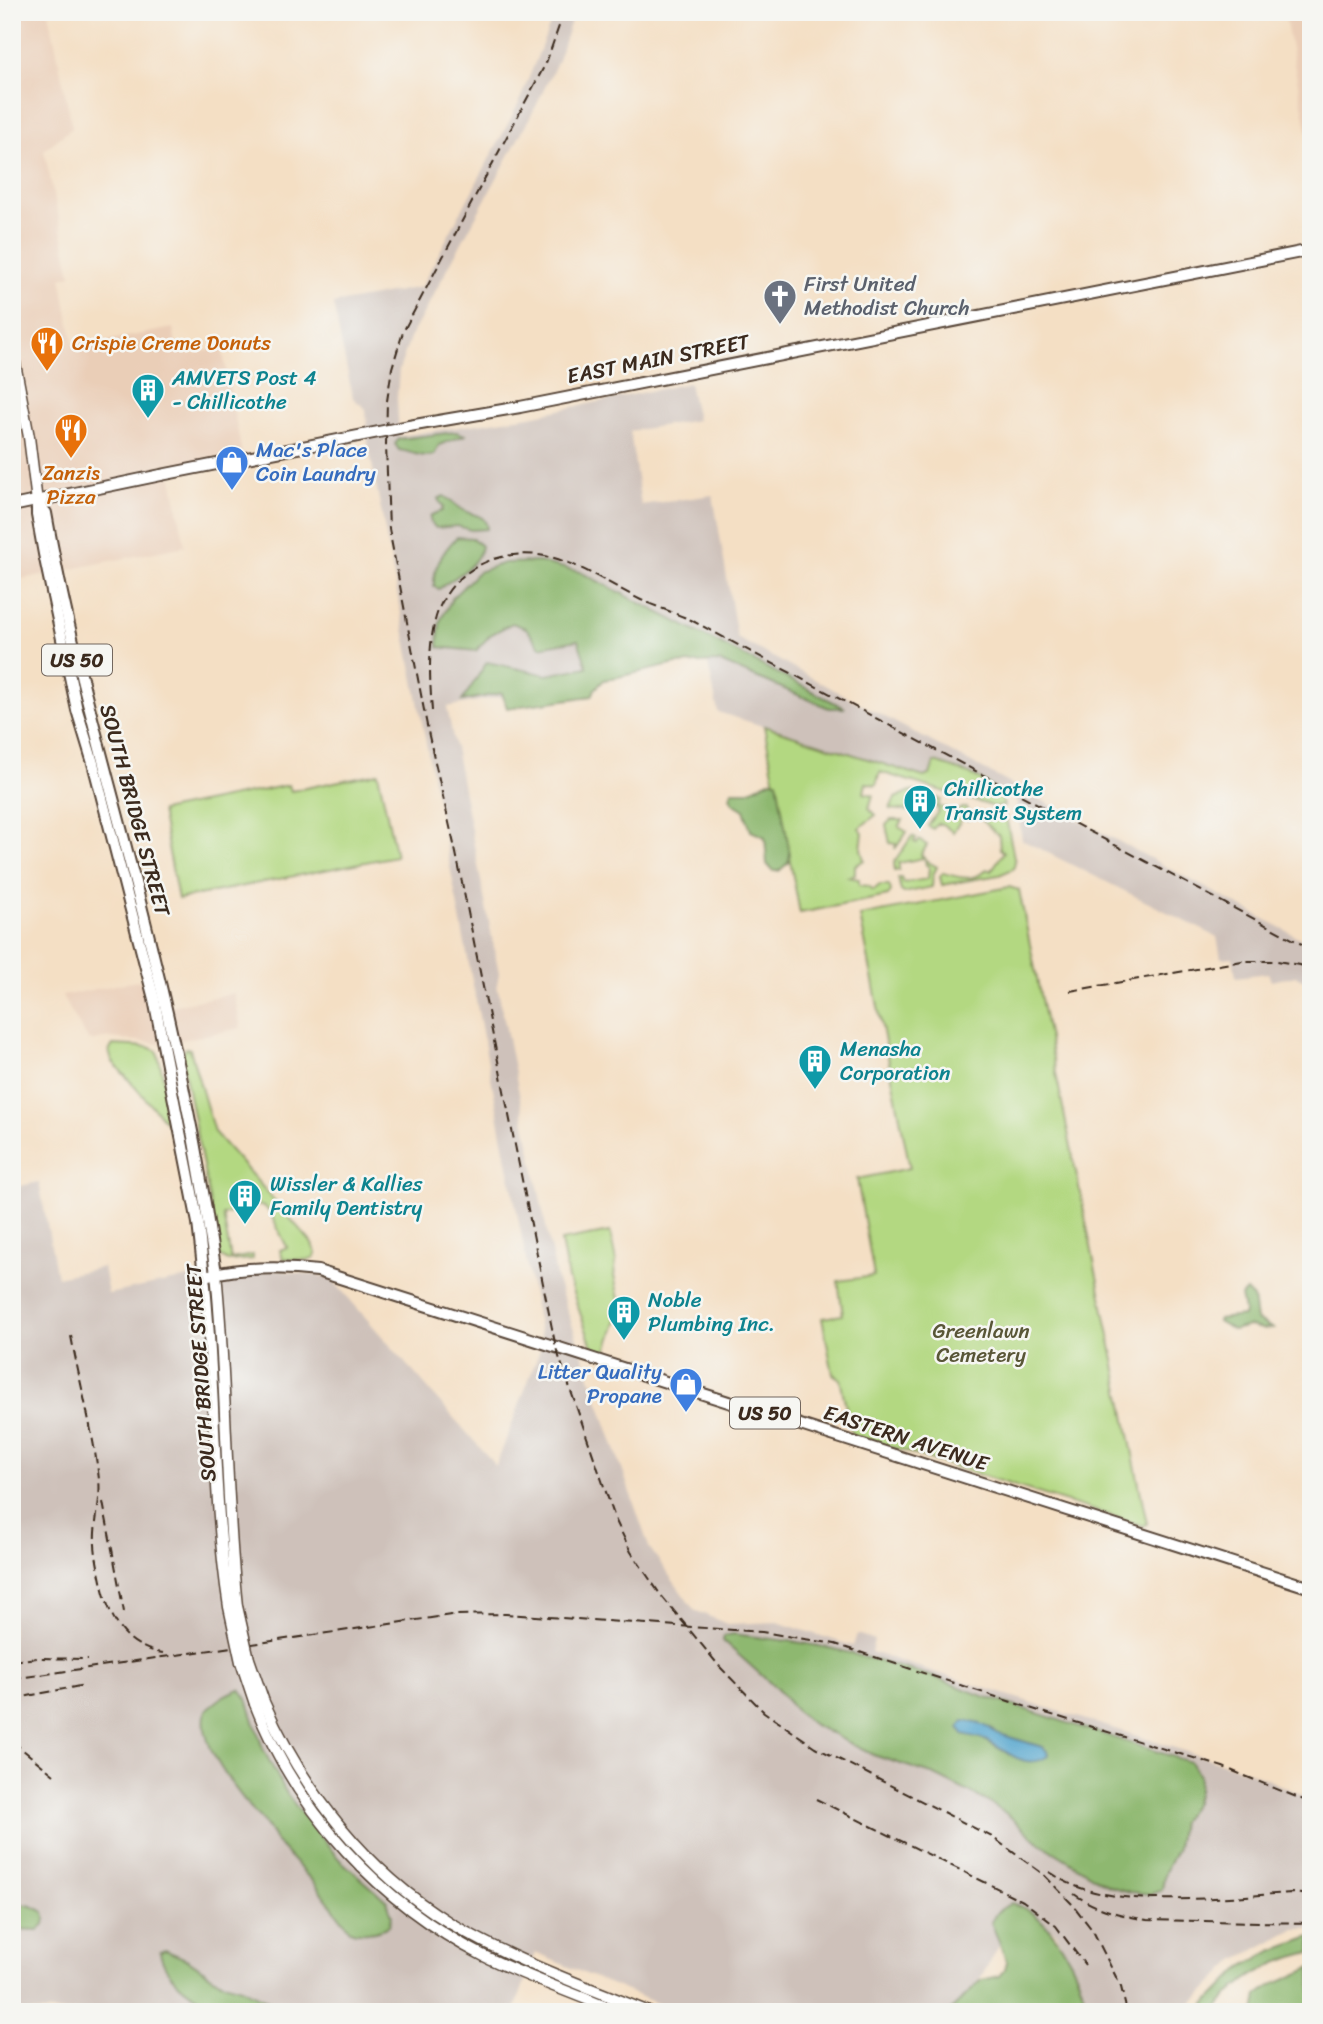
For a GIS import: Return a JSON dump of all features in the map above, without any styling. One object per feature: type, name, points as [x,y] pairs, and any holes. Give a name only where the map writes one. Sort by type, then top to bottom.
[{"type":"main road","name":"EAST MAIN STREET","points":[[12,506],[1311,250]]},
{"type":"main road","points":[[12,348],[29,437],[37,502]]},
{"type":"main road","name":"SOUTH BRIDGE STREET","points":[[37,502],[46,513],[89,709],[151,944],[203,1186],[210,1275],[224,1364],[233,1607],[260,1703],[286,1770],[322,1824],[355,1861],[395,1898],[453,1938],[482,1954],[618,2012]]},
{"type":"main road","name":"EASTERN AVENUE","points":[[210,1275],[268,1267],[318,1271],[1311,1588]]},
{"type":"main road","name":"SOUTH BRIDGE STREET","points":[[260,1703],[296,1766],[331,1815],[369,1858],[406,1891],[448,1922],[494,1947],[649,2012]]},
{"type":"shaded area","points":[[12,12],[49,12],[72,128],[44,150],[71,275],[61,278],[74,347],[173,328],[177,348],[189,354],[222,348],[243,459],[171,473],[185,546],[12,581]]},
{"type":"shaded area","points":[[555,12],[574,12],[558,60],[536,106],[410,338],[399,370],[399,436],[530,416],[689,383],[697,420],[630,431],[641,505],[713,495],[737,638],[1311,944],[1311,983],[1296,976],[1271,981],[1268,973],[1236,977],[1233,957],[1221,958],[1217,937],[1022,840],[1016,799],[954,767],[934,762],[930,775],[924,777],[718,712],[707,658],[447,707],[499,973],[497,984],[557,1281],[649,1547],[694,1610],[727,1624],[777,1622],[853,1646],[857,1634],[874,1640],[871,1652],[1251,1772],[1311,1799],[1311,1929],[1294,1929],[1235,1960],[1184,2012],[1089,2012],[1076,1970],[1056,1933],[1022,1906],[961,2012],[678,2012],[535,1953],[514,2012],[12,2012],[12,1188],[39,1182],[57,1277],[103,1267],[108,1294],[201,1275],[230,1276],[276,1270],[330,1277],[496,1466],[540,1350],[541,1336],[368,443],[366,409],[353,398],[333,304],[421,287],[518,105]]},
{"type":"shaded area","points":[[1284,12],[1311,12],[1311,150]]},
{"type":"shaded area","points":[[145,979],[152,1010],[234,993],[241,1028],[161,1044],[111,1038],[89,1041],[62,996]]},
{"type":"green space","points":[[456,432],[465,435],[439,445],[434,455],[429,456],[399,450],[395,444],[399,439]]},
{"type":"green space","points":[[444,496],[464,511],[481,517],[487,529],[471,530],[457,526],[436,528],[430,517],[442,511],[443,507],[438,499]]},
{"type":"green space","points":[[457,537],[472,538],[481,546],[479,553],[471,565],[439,589],[434,586],[437,566]]},
{"type":"green space","points":[[539,562],[580,572],[845,708],[829,708],[720,662],[676,664],[604,680],[592,696],[507,708],[502,693],[462,701],[487,662],[547,675],[587,667],[578,640],[540,647],[526,628],[512,623],[490,635],[476,651],[438,647],[440,621],[453,597],[478,572],[504,563]]},
{"type":"green space","points":[[764,726],[924,777],[930,775],[934,762],[954,768],[986,783],[1001,797],[1004,806],[995,807],[880,772],[876,785],[866,783],[864,793],[873,795],[869,808],[876,815],[859,828],[863,833],[861,849],[864,860],[855,866],[855,874],[848,877],[859,879],[859,885],[869,886],[873,890],[880,885],[889,885],[891,891],[888,896],[800,913]]},
{"type":"green space","points":[[378,773],[396,856],[178,899],[161,811],[289,785],[291,791]]},
{"type":"green space","points":[[771,780],[777,781],[790,854],[788,863],[779,871],[773,871],[767,864],[765,837],[751,831],[744,810],[733,803],[730,797],[732,791],[748,791]]},
{"type":"green space","points":[[911,791],[927,794],[927,802],[919,797],[910,811],[890,809],[895,798]]},
{"type":"green space","points":[[938,798],[941,800],[938,806],[957,812],[966,808],[968,820],[963,817],[953,832],[942,824],[937,824],[933,829],[928,826],[939,810],[933,805]]},
{"type":"green space","points":[[1003,815],[1006,817],[1015,863],[1013,869],[999,875],[942,885],[940,877],[943,873],[965,878],[976,876],[987,869],[991,871],[1004,852],[1000,849],[999,836],[983,821]]},
{"type":"green space","points":[[891,820],[903,820],[899,827],[907,832],[895,849],[896,844],[890,843],[886,825]]},
{"type":"green space","points":[[912,836],[917,843],[919,840],[927,845],[921,855],[924,858],[899,863],[899,870],[895,871],[894,863]]},
{"type":"green space","points":[[925,860],[937,867],[932,887],[904,893],[901,891],[898,878],[901,878],[903,883],[928,879],[929,866]]},
{"type":"green space","name":"Greenlawn Cemetery","points":[[1009,887],[1019,890],[1147,1524],[1144,1526],[852,1435],[840,1379],[833,1374],[822,1318],[843,1315],[838,1281],[874,1276],[857,1179],[910,1168],[860,916]]},
{"type":"green space","points":[[113,1045],[148,1047],[157,1051],[177,1135],[172,1136],[167,1123],[112,1061],[109,1051]]},
{"type":"green space","points":[[186,1048],[190,1049],[214,1132],[311,1242],[316,1253],[314,1258],[283,1259],[280,1250],[287,1247],[270,1213],[258,1205],[223,1215],[231,1259],[253,1255],[253,1259],[228,1261],[218,1255],[181,1055]]},
{"type":"green space","points":[[610,1232],[616,1261],[614,1276],[621,1308],[605,1356],[594,1352],[568,1279],[561,1241]]},
{"type":"green space","points":[[1246,1291],[1253,1298],[1256,1320],[1272,1328],[1249,1326],[1233,1330],[1218,1321],[1243,1316],[1241,1296]]},
{"type":"green space","points":[[733,1634],[839,1650],[934,1677],[980,1695],[1190,1762],[1199,1775],[1198,1790],[1195,1802],[1181,1821],[1177,1848],[1165,1872],[1162,1890],[1151,1894],[1109,1886],[1040,1843],[1007,1814],[983,1799],[935,1775],[873,1755],[812,1724],[723,1641],[724,1636]],"holes":[[[991,1728],[996,1733],[1042,1747],[1010,1755],[985,1740]]]},
{"type":"green space","points":[[240,1689],[247,1699],[263,1749],[287,1794],[339,1859],[387,1901],[392,1916],[389,1926],[370,1932],[350,1930],[314,1883],[275,1841],[225,1774],[206,1735],[206,1710],[225,1695]]},
{"type":"green space","points":[[12,1902],[32,1906],[44,1912],[43,1926],[39,1930],[12,1929]]},
{"type":"green space","points":[[1011,1903],[1026,1909],[1052,1932],[1079,1980],[1088,2012],[1075,2012],[1073,2003],[1067,2006],[1066,2012],[949,2012],[982,1980],[1000,1976],[1005,1970],[1007,1962],[991,1922],[997,1912]]},
{"type":"green space","points":[[1311,1937],[1311,1952],[1257,1973],[1234,1990],[1215,2012],[1198,2012],[1242,1967],[1272,1951]]},
{"type":"green space","points":[[165,1950],[188,1960],[221,1982],[241,1988],[292,2012],[240,2013],[216,2007],[195,1996],[176,1981],[163,1962],[160,1952]]},
{"type":"green space","points":[[1311,1968],[1311,2012],[1255,2012],[1258,1995],[1270,1986]]},
{"type":"water","points":[[964,1721],[982,1724],[996,1733],[1042,1747],[1048,1756],[1031,1762],[1015,1757],[985,1740],[963,1734],[959,1727]]},
{"type":"railway","points":[[564,12],[546,63],[403,332],[392,368],[387,401],[386,445],[389,529],[429,736],[456,853],[556,1348],[616,1521],[631,1552],[660,1594],[720,1667],[764,1712],[815,1747],[992,1837],[1043,1874],[1073,1905],[1093,1931],[1121,1987],[1127,2012]]},
{"type":"railway","points":[[432,711],[432,636],[440,605],[450,589],[479,565],[497,558],[515,555],[554,558],[588,572],[641,600],[691,620],[1311,949]]},
{"type":"railway","points":[[1070,991],[1242,961],[1277,961],[1311,967]]},
{"type":"railway","points":[[71,1336],[99,1479],[95,1544],[103,1589],[112,1615],[126,1635],[136,1644],[163,1653]]},
{"type":"railway","points":[[103,1502],[124,1612]]},
{"type":"railway","points":[[12,1679],[451,1615],[506,1614],[762,1632],[835,1644],[1036,1710],[1223,1767],[1311,1803]]},
{"type":"railway","points":[[12,1661],[37,1658],[88,1659]]},
{"type":"railway","points":[[12,1699],[85,1685]]},
{"type":"railway","points":[[12,1741],[54,1775]]},
{"type":"railway","points":[[816,1799],[1023,1901],[1056,1926],[1085,1965]]},
{"type":"railway","points":[[1049,1872],[1073,1885],[1122,1897],[1180,1899],[1292,1893],[1311,1895]]},
{"type":"railway","points":[[1074,1894],[1108,1911],[1147,1920],[1311,1923]]},
{"type":"place","name":"First United Methodist Church","points":[[780,326]]},
{"type":"place","name":"Crispie Creme Donuts","points":[[47,373]]},
{"type":"place","name":"AMVETS Post 4 - Chillicothe","points":[[148,420]]},
{"type":"place","name":"Zanzis Pizza","points":[[71,460]]},
{"type":"place","name":"Mac's Place Coin Laundry","points":[[232,492]]},
{"type":"place","name":"Chillicothe Transit System","points":[[920,831]]},
{"type":"place","name":"Menasha Corporation","points":[[815,1091]]},
{"type":"place","name":"Wissler & Kallies Family Dentistry","points":[[245,1226]]},
{"type":"place","name":"Noble Plumbing Inc.","points":[[624,1342]]},
{"type":"place","name":"Litter Quality Propane","points":[[686,1414]]}]
